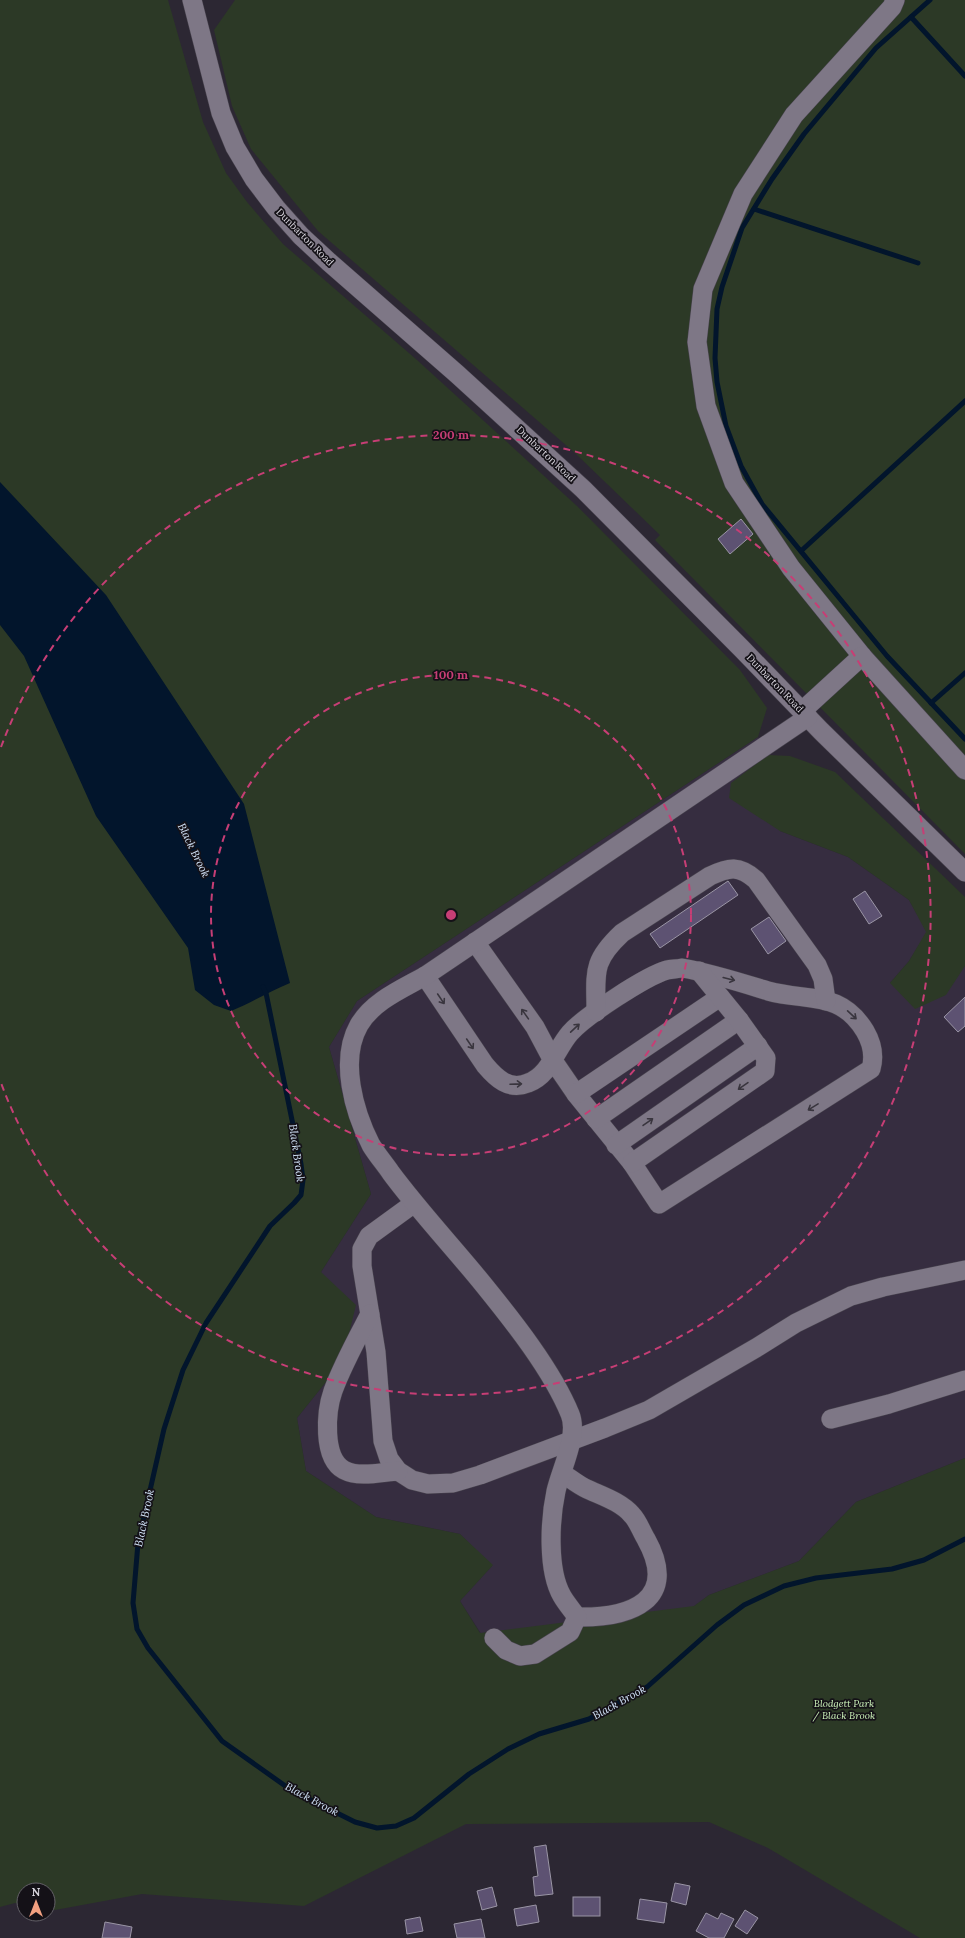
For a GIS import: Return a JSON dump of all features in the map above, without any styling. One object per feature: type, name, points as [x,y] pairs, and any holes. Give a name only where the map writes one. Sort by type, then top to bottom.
[{"type":"street","name":"Dunbarton Road","points":[[192,0],[221,113],[235,147],[254,179],[276,208],[301,236],[329,262],[542,450],[965,872]]},
{"type":"street","points":[[897,2],[794,115],[743,194],[703,289],[697,342],[706,406],[734,483],[791,568],[862,656],[965,770]]},
{"type":"street","points":[[577,1617],[561,1595],[554,1573],[552,1547],[552,1519],[556,1491],[572,1441],[571,1416],[541,1363],[483,1284],[413,1204],[372,1146],[358,1112],[348,1075],[351,1050],[358,1026],[365,1016],[384,1000],[425,976],[805,714],[862,656]]},
{"type":"street","points":[[596,1012],[596,969],[601,957],[612,943],[622,933],[710,876],[723,870],[733,868],[747,872],[756,880],[817,965],[823,979],[826,1001]]},
{"type":"street","points":[[425,976],[495,1078],[510,1085],[527,1084],[541,1076],[552,1059],[569,1034],[596,1012],[650,977],[667,970],[682,968],[699,971],[768,991],[836,1003],[851,1013],[860,1023],[870,1040],[874,1059],[871,1069],[660,1204],[632,1163],[576,1094],[552,1059],[535,1027],[475,942]]},
{"type":"street","points":[[632,1163],[765,1071],[766,1058],[739,1020],[699,971]]},
{"type":"street","points":[[576,1094],[720,997]]},
{"type":"street","points":[[596,1119],[739,1020]]},
{"type":"street","points":[[616,1145],[758,1046]]},
{"type":"street","points":[[413,1204],[369,1236],[362,1249],[362,1266],[376,1352],[383,1441],[389,1459],[398,1471],[412,1480],[428,1484],[453,1483],[572,1441],[654,1406],[826,1307],[851,1296],[882,1287],[965,1270]]},
{"type":"street","points":[[370,1314],[339,1374],[333,1393],[327,1435],[330,1450],[335,1462],[344,1470],[355,1473],[398,1471]]},
{"type":"street","points":[[831,1419],[889,1404],[965,1380]]},
{"type":"street","points":[[562,1473],[586,1488],[619,1504],[632,1515],[652,1550],[656,1562],[657,1581],[650,1597],[631,1610],[601,1618],[577,1617]]},
{"type":"street","points":[[494,1638],[506,1650],[520,1656],[535,1654],[554,1644],[570,1632],[577,1617]]},
{"type":"shaded area","points":[[758,737],[768,755],[780,831],[848,857],[909,900],[927,932],[909,961],[890,983],[965,966],[965,1458],[856,1502],[799,1561],[709,1595],[608,1670],[489,1646],[460,1601],[492,1566],[460,1534],[376,1517],[306,1471],[297,1418],[342,1362],[321,1272],[371,1194],[329,1047],[357,1001]]},
{"type":"green space","name":"Blodgett Park / Black Brook","points":[[0,0],[168,0],[203,122],[226,173],[247,202],[283,244],[417,360],[577,506],[740,670],[767,708],[758,737],[357,1001],[329,1047],[371,1194],[321,1272],[356,1305],[342,1362],[297,1418],[306,1471],[376,1517],[460,1534],[493,1565],[460,1601],[480,1633],[694,1606],[709,1595],[799,1561],[856,1502],[965,1458],[965,1938],[920,1938],[768,1848],[709,1822],[466,1824],[304,1906],[142,1894],[56,1910],[56,1882],[16,1882],[16,1903],[0,1907]]},
{"type":"green space","points":[[235,0],[965,0],[965,854],[655,540],[660,535],[575,453],[318,231],[251,149],[232,106],[214,30]]},
{"type":"green space","points":[[768,755],[790,756],[835,772],[965,897],[965,966],[946,995],[915,1009],[890,983],[909,961],[926,932],[909,900],[848,857],[780,831],[729,798],[731,783]]},
{"type":"water","points":[[0,482],[106,595],[244,804],[290,983],[231,1011],[214,1005],[195,990],[188,948],[96,816],[24,656],[0,625]]},
{"type":"building","points":[[741,519],[753,534],[730,554],[718,539]]},
{"type":"building","points":[[728,881],[738,895],[660,948],[650,934]]},
{"type":"building","points":[[865,891],[882,916],[869,924],[853,899]]},
{"type":"building","points":[[769,917],[786,941],[768,954],[751,929]]},
{"type":"building","points":[[965,997],[965,1026],[958,1032],[944,1017]]},
{"type":"building","points":[[546,1845],[553,1894],[535,1896],[533,1877],[538,1876],[534,1847]]},
{"type":"building","points":[[675,1883],[690,1886],[686,1905],[671,1901]]},
{"type":"building","points":[[492,1887],[497,1906],[482,1910],[477,1891]]},
{"type":"building","points":[[573,1897],[600,1897],[600,1916],[573,1916]]},
{"type":"building","points":[[640,1899],[667,1903],[664,1923],[637,1919]]},
{"type":"building","points":[[536,1905],[539,1922],[517,1926],[514,1909]]},
{"type":"building","points":[[745,1910],[758,1918],[747,1934],[735,1926]]},
{"type":"building","points":[[706,1913],[718,1919],[721,1913],[734,1919],[724,1938],[709,1938],[696,1931]]},
{"type":"building","points":[[420,1917],[423,1931],[407,1934],[405,1920]]},
{"type":"building","points":[[481,1919],[485,1938],[457,1938],[454,1924]]},
{"type":"building","points":[[105,1922],[132,1927],[130,1938],[102,1938]]},
{"type":"waterway","points":[[930,0],[876,48],[804,134],[772,179],[742,228],[722,287],[717,309],[715,358],[717,382],[726,426],[741,466],[762,504],[887,656],[965,739]]},
{"type":"waterway","points":[[911,17],[965,76]]},
{"type":"waterway","points":[[754,209],[918,263]]},
{"type":"waterway","points":[[801,551],[965,401]]},
{"type":"waterway","points":[[931,703],[965,673]]},
{"type":"waterway","name":"Black Brook","points":[[263,987],[266,993],[301,1164],[303,1180],[301,1195],[270,1226],[206,1323],[183,1370],[164,1429],[138,1543],[133,1603],[137,1629],[148,1648],[222,1741],[291,1790],[355,1822],[377,1828],[396,1826],[414,1818],[469,1774],[508,1749],[539,1734],[589,1719],[647,1687],[717,1625],[744,1605],[784,1586],[816,1578],[892,1569],[924,1560],[965,1539]]}]
